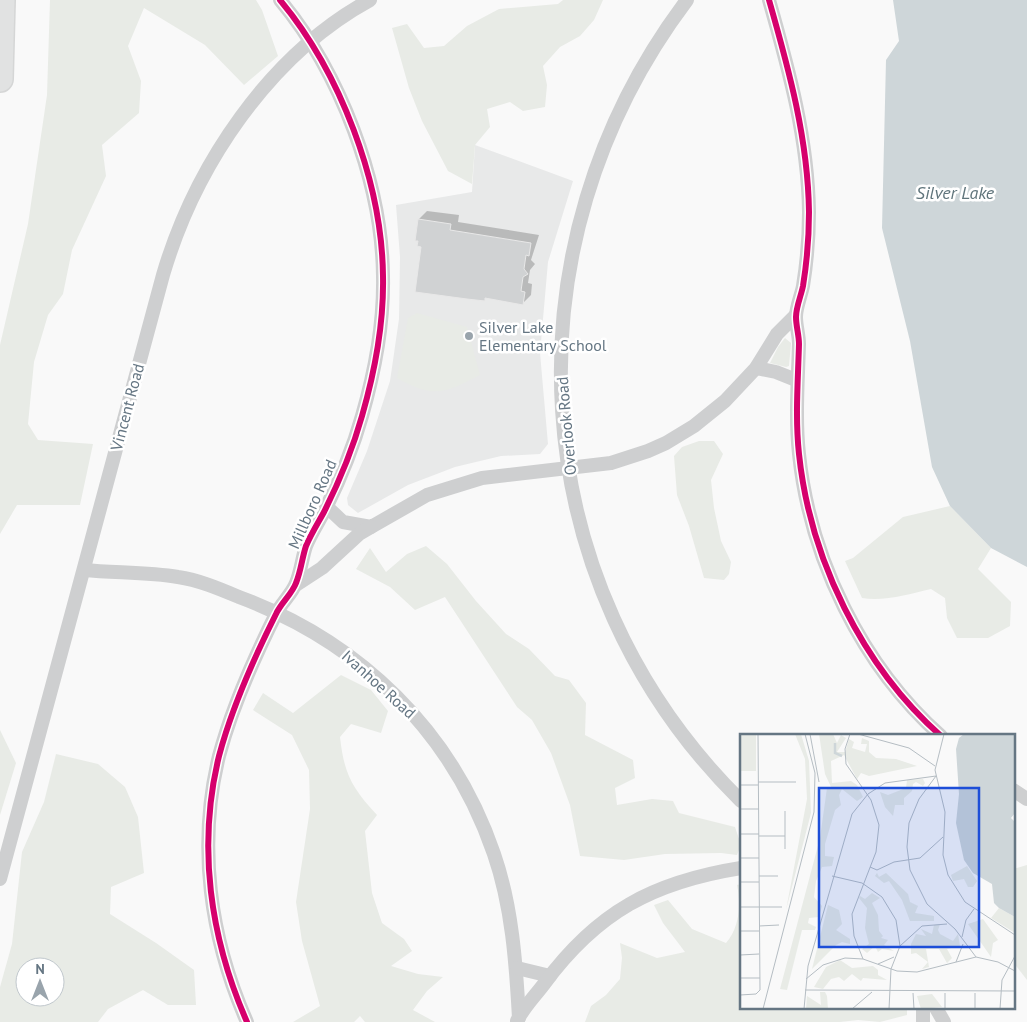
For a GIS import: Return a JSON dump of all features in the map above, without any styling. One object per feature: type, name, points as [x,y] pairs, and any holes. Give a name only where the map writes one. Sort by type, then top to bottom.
[{"type":"highway","points":[[0,79],[2,0]]},
{"type":"street","name":"Millboro Road","points":[[247,1022],[226,969],[214,923],[208,859],[210,813],[219,758],[231,715],[277,611],[296,585],[306,547],[326,506],[353,442],[370,387],[381,323],[384,278],[378,213],[359,149],[331,80],[310,42],[280,0]]},
{"type":"street","name":"Vincent Road","points":[[0,880],[163,275],[185,211],[226,138],[252,102],[310,42],[341,17],[370,0]]},
{"type":"street","name":"Overlook Road","points":[[687,0],[657,42],[616,115],[598,161],[578,225],[569,270],[561,353],[562,417],[568,468],[586,546],[610,610],[627,647],[646,684],[685,740],[740,800]]},
{"type":"street","points":[[768,0],[794,91],[806,155],[808,243],[802,292],[796,315],[799,342],[796,380],[797,431],[802,479],[809,511],[824,560],[848,614],[870,651],[893,683],[939,734]]},
{"type":"street","points":[[296,585],[322,568],[359,534],[409,504],[446,489],[492,476],[611,463],[666,443],[712,412],[756,368],[777,334],[796,315]]},
{"type":"street","points":[[756,368],[776,372],[796,380]]},
{"type":"street","points":[[326,506],[343,522],[371,527]]},
{"type":"street","name":"Ivanhoe Road","points":[[84,570],[179,577],[277,611],[316,631],[374,675],[417,718],[442,752],[480,820],[494,853],[509,917],[516,968],[518,1020]]},
{"type":"street","points":[[1014,791],[1027,799]]},
{"type":"street","points":[[518,1020],[550,976],[585,936],[633,901],[679,881],[740,868]]},
{"type":"street","points":[[516,968],[550,976]]},
{"type":"street","points":[[937,1010],[944,1022]]},
{"type":"shaded area","points":[[50,0],[256,0],[262,10],[278,56],[244,85],[205,45],[144,8],[128,46],[141,81],[139,113],[102,145],[106,176],[72,250],[63,294],[48,315],[34,362],[28,424],[38,440],[93,444],[80,505],[17,505],[0,534],[0,345],[28,224],[47,95]]},
{"type":"shaded area","points":[[563,0],[603,0],[594,20],[580,36],[560,47],[543,66],[547,85],[545,107],[523,111],[510,102],[487,109],[490,127],[475,145],[472,184],[448,171],[422,121],[409,88],[392,28],[407,24],[424,48],[444,46],[467,26],[499,9],[558,4]]},
{"type":"shaded area","name":"Silver Lake Elementary School","points":[[475,145],[573,181],[548,262],[540,353],[548,444],[540,454],[501,456],[455,467],[408,485],[358,513],[348,505],[347,498],[367,451],[390,381],[399,319],[400,257],[396,205],[472,192]]},
{"type":"shaded area","points":[[417,313],[467,327],[480,375],[457,386],[439,391],[421,389],[397,378],[408,318]]},
{"type":"shaded area","points":[[785,338],[791,343],[789,366],[770,363],[778,347]]},
{"type":"shaded area","points":[[699,441],[714,441],[723,454],[711,480],[714,508],[721,541],[731,562],[729,574],[724,580],[704,578],[689,526],[677,495],[674,456],[682,447]]},
{"type":"shaded area","points":[[950,506],[991,548],[978,569],[1011,602],[1010,626],[988,638],[957,638],[947,618],[945,598],[931,589],[888,598],[862,598],[845,561],[853,558],[903,517]]},
{"type":"shaded area","points":[[426,546],[447,564],[476,601],[506,634],[529,649],[555,676],[569,680],[586,703],[585,735],[633,760],[635,778],[615,788],[617,805],[652,799],[673,801],[679,813],[735,827],[740,842],[737,855],[721,853],[665,854],[624,860],[580,856],[570,805],[551,753],[532,720],[517,707],[445,597],[415,610],[390,587],[356,569],[370,548],[386,572],[407,554]]},
{"type":"shaded area","points":[[341,675],[371,690],[388,711],[381,733],[351,724],[340,737],[344,761],[351,780],[361,797],[377,815],[365,831],[372,893],[382,923],[404,939],[412,951],[391,966],[418,974],[443,977],[427,991],[413,1010],[435,1022],[365,1022],[360,1016],[354,1022],[293,1022],[320,1006],[302,941],[296,902],[310,809],[309,770],[292,735],[253,710],[263,693],[293,713]]},
{"type":"shaded area","points":[[0,730],[16,763],[0,815]]},
{"type":"shaded area","points":[[56,754],[98,764],[125,787],[138,817],[144,873],[111,887],[110,914],[194,970],[196,1005],[168,1005],[143,990],[108,1009],[98,1022],[0,1022],[0,987],[12,944],[22,852],[44,802]]},
{"type":"shaded area","points":[[1027,865],[1027,980],[1014,963],[1014,869]]},
{"type":"shaded area","points":[[740,884],[740,1010],[907,1010],[907,1015],[880,1022],[858,1020],[840,1022],[585,1022],[591,1006],[606,995],[620,979],[622,958],[620,943],[657,958],[685,952],[663,923],[654,905],[668,900],[692,929],[726,943],[737,923],[739,900],[737,885]]},
{"type":"water","name":"Silver Lake","points":[[893,0],[1027,0],[1027,567],[991,548],[950,506],[932,467],[910,341],[882,228],[886,60],[899,41]]},
{"type":"building","points":[[418,219],[451,224],[450,230],[531,243],[529,256],[526,255],[524,269],[528,274],[523,277],[521,291],[525,292],[523,305],[485,298],[485,301],[415,292],[421,247],[417,246],[418,241],[415,241]]},
{"type":"cycle path","points":[[247,1022],[234,990],[216,925],[208,858],[212,790],[224,738],[244,684],[276,614],[294,587],[306,546],[335,489],[354,440],[367,399],[375,364],[383,294],[381,240],[375,203],[366,166],[354,130],[339,94],[321,60],[302,29],[280,0]]},
{"type":"cycle path","points":[[769,0],[784,52],[796,105],[808,185],[808,249],[803,286],[796,317],[799,344],[797,426],[805,493],[815,533],[828,571],[844,608],[864,644],[887,677],[913,708],[939,734]]},
{"type":"place","name":"Silver Lake Elementary School","points":[[469,336]]}]
